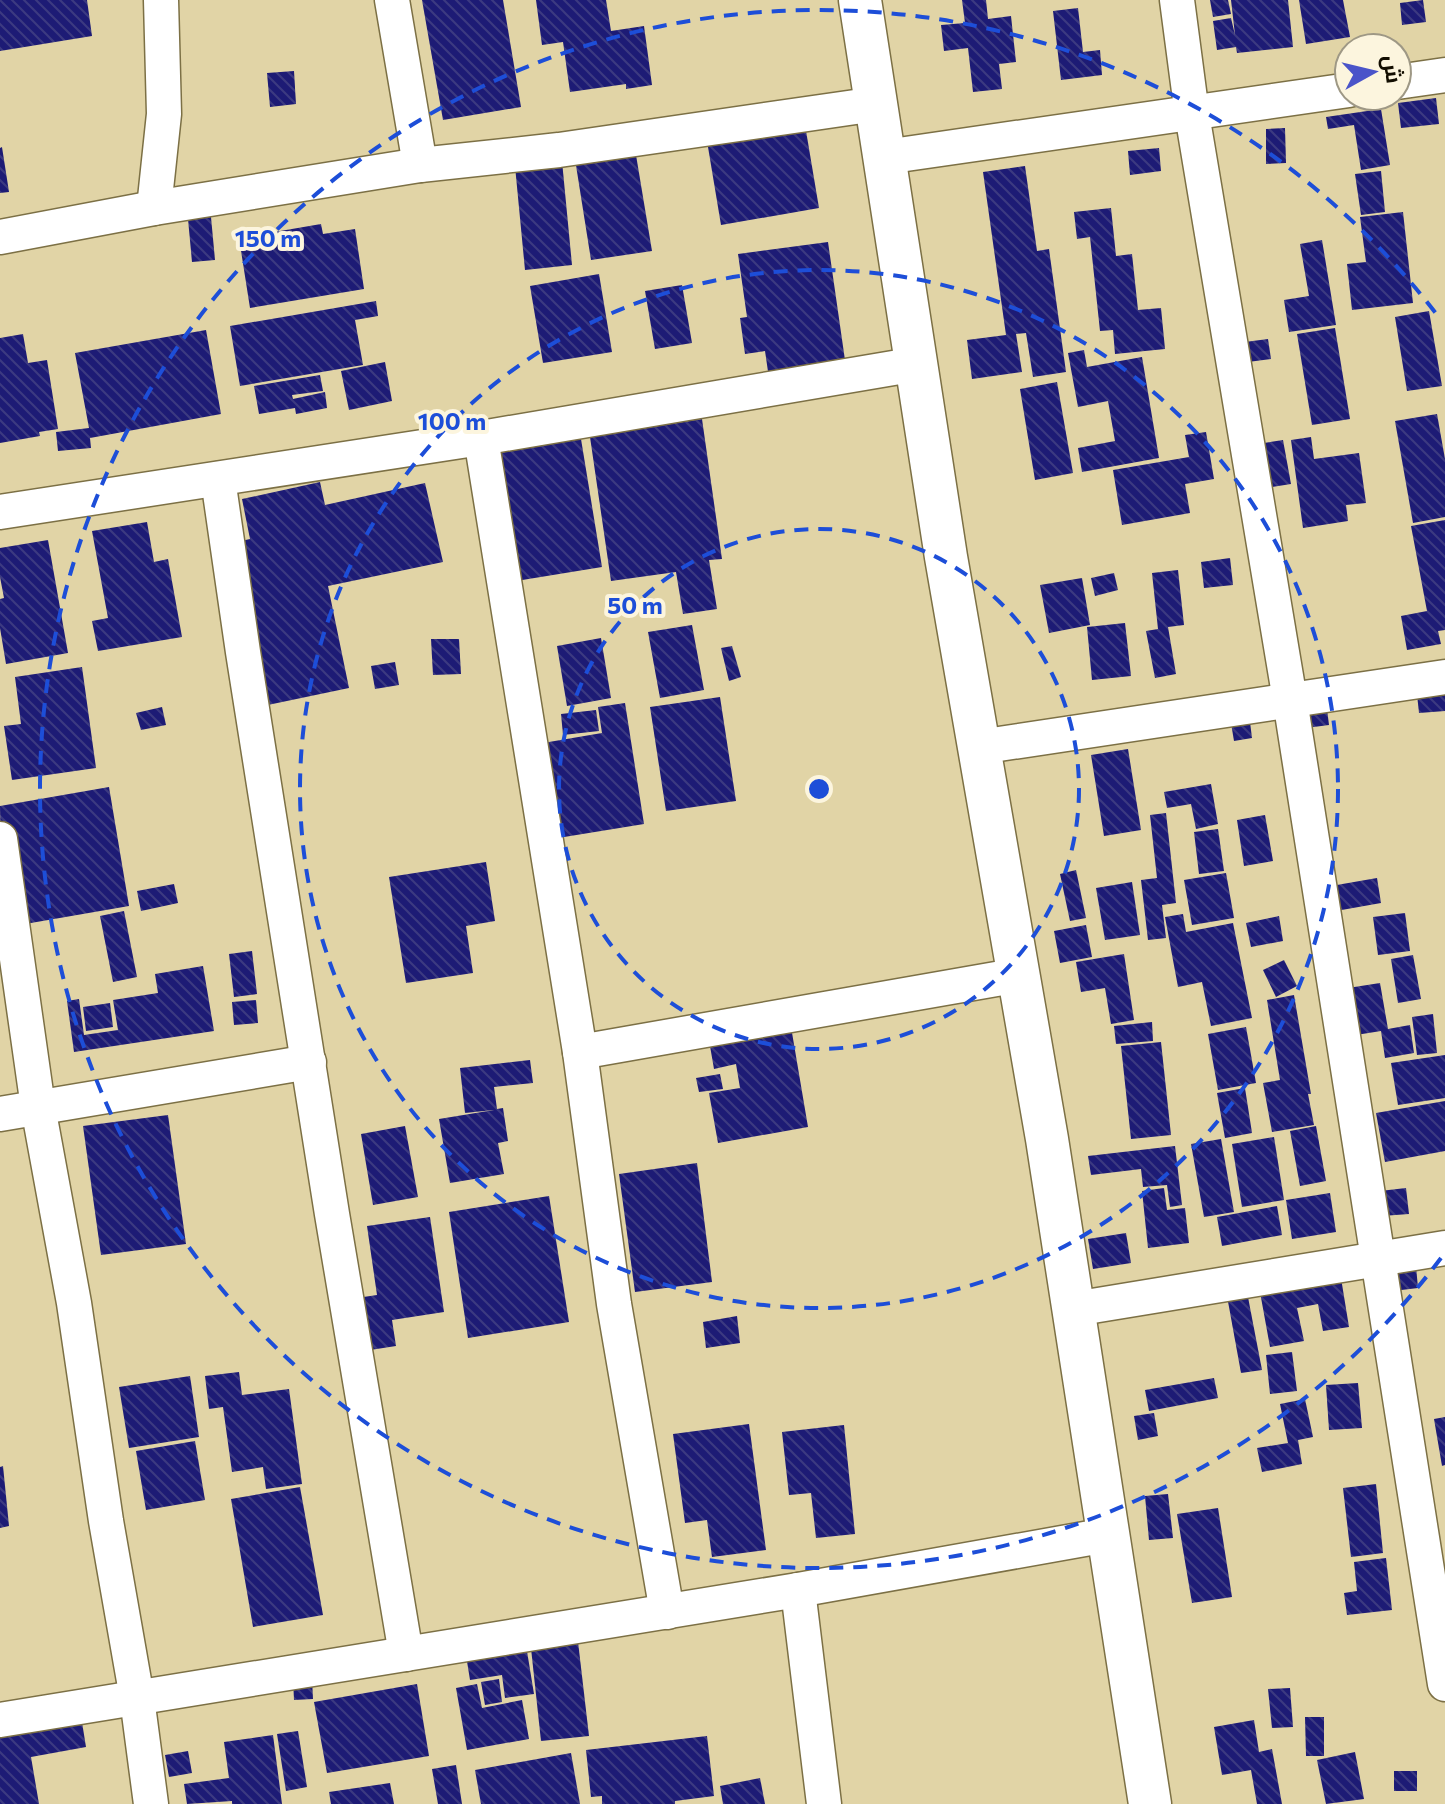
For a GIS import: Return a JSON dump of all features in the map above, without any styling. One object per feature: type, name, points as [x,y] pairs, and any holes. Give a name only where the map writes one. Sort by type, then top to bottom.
[{"type":"street","points":[[154,208],[164,114],[161,0]]},
{"type":"street","points":[[392,0],[420,165]]},
{"type":"street","points":[[860,0],[979,747],[1074,1309],[1150,1804]]},
{"type":"street","points":[[1177,0],[1192,114],[1290,700],[1445,1684]]},
{"type":"street","points":[[1413,80],[1445,75]]},
{"type":"street","points":[[885,157],[1333,92]]},
{"type":"street","points":[[0,237],[154,208],[420,165],[559,150],[876,104]]},
{"type":"street","points":[[0,512],[481,438],[917,364]]},
{"type":"street","points":[[481,438],[580,1052],[614,1304],[667,1612]]},
{"type":"street","points":[[218,479],[243,652],[406,1654]]},
{"type":"street","points":[[979,747],[1445,677]]},
{"type":"street","points":[[0,839],[38,1107],[74,1303],[151,1804]]},
{"type":"street","points":[[580,1052],[1019,975]]},
{"type":"street","points":[[0,1114],[309,1062]]},
{"type":"street","points":[[1074,1309],[1445,1248]]},
{"type":"street","points":[[0,1720],[667,1612],[1107,1535]]},
{"type":"street","points":[[798,1590],[824,1804]]},
{"type":"building","points":[[0,0],[87,0],[92,36],[0,51]]},
{"type":"building","points":[[422,0],[503,0],[521,107],[443,120]]},
{"type":"building","points":[[536,0],[606,0],[611,31],[644,26],[652,85],[626,89],[626,84],[570,92],[563,42],[542,45]]},
{"type":"building","points":[[962,0],[986,0],[988,19],[1011,16],[1016,62],[999,64],[1002,89],[973,92],[968,48],[944,51],[941,25],[965,23]]},
{"type":"building","points":[[1210,0],[1228,0],[1231,14],[1213,17]]},
{"type":"building","points":[[1231,0],[1288,0],[1293,47],[1237,53],[1236,47],[1217,50],[1213,21],[1231,18],[1235,35]]},
{"type":"building","points":[[1299,0],[1343,0],[1349,32],[1333,32],[1333,40],[1306,44]]},
{"type":"building","points":[[1423,0],[1426,22],[1402,25],[1400,3]]},
{"type":"building","points":[[1078,8],[1083,52],[1100,50],[1102,75],[1061,80],[1053,11]]},
{"type":"building","points":[[294,71],[296,104],[270,107],[267,73]]},
{"type":"building","points":[[1436,98],[1439,124],[1401,128],[1399,112],[1413,112],[1413,101]]},
{"type":"building","points":[[1381,112],[1390,165],[1361,170],[1354,125],[1328,129],[1326,117]]},
{"type":"building","points":[[803,113],[819,208],[721,225],[705,129]]},
{"type":"building","points":[[1285,128],[1286,163],[1266,164],[1266,129]]},
{"type":"building","points":[[0,148],[9,192],[0,193]]},
{"type":"building","points":[[1159,148],[1161,171],[1130,175],[1128,151]]},
{"type":"building","points":[[635,149],[652,251],[591,260],[575,159]]},
{"type":"building","points":[[562,161],[572,265],[525,270],[515,166]]},
{"type":"building","points":[[1025,166],[1037,251],[1049,249],[1066,372],[1033,377],[1026,333],[1016,334],[1022,372],[972,379],[967,340],[1006,335],[983,172]]},
{"type":"building","points":[[1381,171],[1385,212],[1361,215],[1355,174]]},
{"type":"building","points":[[1111,208],[1116,256],[1132,254],[1138,310],[1161,308],[1165,349],[1115,354],[1113,330],[1100,331],[1090,237],[1077,239],[1074,212]]},
{"type":"building","points":[[1403,212],[1413,303],[1352,310],[1347,264],[1366,262],[1360,217]]},
{"type":"building","points":[[211,217],[215,260],[192,262],[188,219]]},
{"type":"building","points":[[321,224],[323,234],[355,229],[364,289],[250,308],[239,238]]},
{"type":"building","points":[[1322,240],[1336,325],[1289,332],[1284,300],[1309,296],[1300,244]]},
{"type":"building","points":[[828,242],[848,381],[771,392],[765,351],[745,354],[740,318],[747,317],[738,254]]},
{"type":"building","points":[[599,274],[612,352],[543,363],[530,286]]},
{"type":"building","points":[[682,285],[692,343],[655,349],[645,291]]},
{"type":"building","points":[[376,301],[378,316],[355,320],[363,365],[240,386],[230,326]]},
{"type":"building","points":[[1429,311],[1442,386],[1407,391],[1395,317]]},
{"type":"building","points":[[1335,328],[1350,419],[1312,425],[1297,334]]},
{"type":"building","points":[[206,330],[221,414],[90,438],[91,448],[58,451],[56,432],[89,428],[75,353]]},
{"type":"building","points":[[23,334],[28,363],[47,360],[58,429],[39,432],[40,436],[0,443],[0,338]]},
{"type":"building","points":[[1268,339],[1271,359],[1248,362],[1245,342]]},
{"type":"building","points":[[1084,350],[1087,367],[1142,357],[1159,458],[1082,472],[1078,448],[1115,441],[1108,401],[1078,407],[1068,353]]},
{"type":"building","points":[[385,362],[392,401],[349,410],[341,371]]},
{"type":"building","points":[[320,375],[323,391],[292,395],[293,399],[325,392],[327,408],[296,414],[295,408],[259,414],[254,386]]},
{"type":"building","points":[[1057,382],[1073,473],[1035,480],[1020,389]]},
{"type":"building","points":[[1437,414],[1445,459],[1445,517],[1413,523],[1395,421]]},
{"type":"building","points":[[702,419],[722,559],[709,560],[717,609],[683,614],[676,572],[611,581],[590,437]]},
{"type":"building","points":[[1206,432],[1214,479],[1185,484],[1190,513],[1122,525],[1113,470],[1189,457],[1185,435]]},
{"type":"building","points":[[1311,437],[1314,459],[1359,453],[1366,503],[1346,505],[1348,521],[1303,528],[1291,440]]},
{"type":"building","points":[[581,439],[602,567],[510,582],[488,455]]},
{"type":"building","points":[[1283,440],[1291,484],[1272,487],[1264,443]]},
{"type":"building","points":[[320,482],[325,505],[425,483],[443,562],[328,586],[349,688],[263,706],[228,544],[250,539],[242,499]]},
{"type":"building","points":[[1445,520],[1445,630],[1438,631],[1441,644],[1407,650],[1401,616],[1427,611],[1411,526]]},
{"type":"building","points":[[147,522],[154,562],[168,559],[182,637],[98,651],[92,621],[108,618],[92,531]]},
{"type":"building","points":[[48,540],[68,653],[6,664],[0,628],[0,599],[4,598],[0,548]]},
{"type":"building","points":[[1230,558],[1233,585],[1204,588],[1201,562]]},
{"type":"building","points":[[1178,570],[1184,625],[1168,627],[1176,674],[1155,678],[1146,631],[1158,629],[1152,573]]},
{"type":"building","points":[[1114,573],[1118,590],[1095,596],[1091,578]]},
{"type":"building","points":[[1082,578],[1090,625],[1049,633],[1040,585]]},
{"type":"building","points":[[1125,623],[1131,676],[1092,680],[1087,627]]},
{"type":"building","points":[[692,625],[704,690],[660,698],[648,632]]},
{"type":"building","points":[[601,638],[611,698],[567,706],[557,646]]},
{"type":"building","points":[[431,639],[459,639],[461,674],[433,675]]},
{"type":"building","points":[[732,646],[741,677],[729,681],[721,648]]},
{"type":"building","points":[[395,662],[399,685],[375,689],[371,666]]},
{"type":"building","points":[[82,667],[96,768],[12,780],[4,726],[21,724],[15,677]]},
{"type":"building","points":[[1445,682],[1445,711],[1419,713],[1416,685]]},
{"type":"building","points":[[720,697],[736,801],[666,811],[650,707]]},
{"type":"building","points":[[1326,701],[1329,725],[1306,728],[1304,703]]},
{"type":"building","points":[[625,703],[644,824],[558,838],[543,743],[602,733],[598,707]]},
{"type":"building","points":[[162,707],[166,725],[141,730],[136,713]]},
{"type":"building","points":[[596,710],[599,731],[563,735],[561,714]]},
{"type":"building","points":[[1249,714],[1252,738],[1234,741],[1230,717]]},
{"type":"building","points":[[1128,749],[1141,830],[1104,836],[1091,755]]},
{"type":"building","points":[[1211,784],[1218,824],[1196,829],[1191,804],[1167,808],[1164,792]]},
{"type":"building","points":[[109,787],[129,906],[2,928],[0,806]]},
{"type":"building","points":[[1166,813],[1176,903],[1162,905],[1166,938],[1148,940],[1141,880],[1157,878],[1150,815]]},
{"type":"building","points":[[1265,815],[1273,861],[1244,866],[1237,820]]},
{"type":"building","points":[[1218,829],[1224,871],[1199,874],[1194,832]]},
{"type":"building","points":[[486,862],[495,921],[466,926],[473,973],[406,983],[389,877]]},
{"type":"building","points":[[1076,870],[1086,918],[1070,921],[1060,874]]},
{"type":"building","points":[[1226,873],[1234,918],[1192,925],[1184,880]]},
{"type":"building","points":[[1377,878],[1381,903],[1336,911],[1331,886]]},
{"type":"building","points":[[1132,882],[1140,935],[1105,940],[1096,888]]},
{"type":"building","points":[[174,884],[178,903],[141,911],[137,891]]},
{"type":"building","points":[[124,911],[137,977],[113,982],[100,916]]},
{"type":"building","points":[[1405,913],[1410,951],[1378,955],[1373,917]]},
{"type":"building","points":[[1183,914],[1186,932],[1233,923],[1252,1018],[1211,1026],[1202,982],[1178,987],[1165,917]]},
{"type":"building","points":[[1279,916],[1283,941],[1251,947],[1246,923]]},
{"type":"building","points":[[1086,925],[1092,957],[1060,963],[1054,931]]},
{"type":"building","points":[[252,951],[257,994],[234,997],[229,954]]},
{"type":"building","points":[[1124,954],[1134,1020],[1111,1024],[1105,988],[1081,992],[1076,962]]},
{"type":"building","points":[[1413,955],[1421,999],[1398,1003],[1391,959]]},
{"type":"building","points":[[1284,960],[1297,986],[1276,997],[1263,970]]},
{"type":"building","points":[[203,966],[214,1031],[74,1052],[67,1001],[79,999],[84,1035],[118,1030],[113,1000],[158,993],[155,974]]},
{"type":"building","points":[[1380,983],[1388,1029],[1410,1025],[1414,1053],[1385,1058],[1381,1031],[1356,1035],[1348,988]]},
{"type":"building","points":[[1294,995],[1314,1125],[1272,1132],[1263,1083],[1280,1080],[1267,1000]]},
{"type":"building","points":[[256,1000],[258,1023],[234,1025],[232,1002]]},
{"type":"building","points":[[110,1003],[113,1027],[86,1031],[83,1007]]},
{"type":"building","points":[[788,1009],[808,1127],[718,1143],[709,1093],[740,1088],[736,1064],[714,1069],[706,1023]]},
{"type":"building","points":[[1433,1014],[1437,1053],[1417,1055],[1412,1017]]},
{"type":"building","points":[[1152,1022],[1153,1041],[1116,1044],[1114,1026]]},
{"type":"building","points":[[1246,1027],[1256,1083],[1218,1090],[1208,1034]]},
{"type":"building","points":[[1161,1042],[1171,1135],[1131,1139],[1121,1046]]},
{"type":"building","points":[[1445,1055],[1445,1098],[1398,1105],[1391,1063]]},
{"type":"building","points":[[530,1060],[533,1083],[494,1087],[497,1109],[503,1108],[508,1141],[498,1143],[504,1174],[450,1183],[439,1119],[494,1110],[465,1113],[460,1068]]},
{"type":"building","points":[[720,1074],[723,1089],[699,1092],[696,1078]]},
{"type":"building","points":[[1245,1088],[1252,1133],[1225,1138],[1217,1093]]},
{"type":"building","points":[[1445,1101],[1445,1151],[1385,1162],[1376,1113]]},
{"type":"building","points":[[168,1115],[186,1244],[101,1255],[83,1126]]},
{"type":"building","points":[[405,1126],[418,1197],[373,1205],[361,1134]]},
{"type":"building","points":[[1316,1126],[1326,1181],[1300,1186],[1290,1131]]},
{"type":"building","points":[[1274,1137],[1284,1200],[1242,1207],[1232,1144]]},
{"type":"building","points":[[1221,1139],[1234,1212],[1204,1217],[1191,1144]]},
{"type":"building","points":[[1175,1146],[1182,1205],[1170,1207],[1167,1185],[1143,1187],[1141,1169],[1091,1175],[1088,1156]]},
{"type":"building","points":[[697,1163],[712,1282],[635,1292],[619,1174]]},
{"type":"building","points":[[1164,1188],[1167,1210],[1185,1208],[1189,1243],[1148,1248],[1142,1191]]},
{"type":"building","points":[[1406,1188],[1409,1214],[1382,1216],[1380,1191]]},
{"type":"building","points":[[1330,1193],[1336,1232],[1292,1239],[1286,1200]]},
{"type":"building","points":[[549,1196],[569,1322],[468,1338],[449,1212]]},
{"type":"building","points":[[1277,1206],[1282,1235],[1222,1246],[1217,1217]]},
{"type":"building","points":[[430,1217],[444,1312],[392,1320],[396,1346],[351,1353],[343,1300],[377,1295],[367,1226]]},
{"type":"building","points":[[1126,1233],[1131,1263],[1093,1269],[1088,1239]]},
{"type":"building","points":[[1416,1266],[1418,1288],[1393,1291],[1391,1268]]},
{"type":"building","points":[[1341,1278],[1349,1327],[1323,1331],[1318,1304],[1297,1308],[1304,1341],[1270,1347],[1260,1292]]},
{"type":"building","points":[[1247,1292],[1262,1370],[1241,1373],[1227,1296]]},
{"type":"building","points":[[737,1316],[740,1343],[706,1348],[703,1322]]},
{"type":"building","points":[[1292,1352],[1297,1391],[1270,1394],[1266,1355]]},
{"type":"building","points":[[239,1372],[242,1395],[289,1389],[302,1484],[266,1489],[263,1467],[232,1472],[223,1407],[209,1409],[205,1376]]},
{"type":"building","points":[[190,1376],[199,1437],[129,1448],[119,1387]]},
{"type":"building","points":[[1214,1378],[1218,1398],[1149,1411],[1145,1390]]},
{"type":"building","points":[[1358,1383],[1362,1428],[1329,1430],[1326,1385]]},
{"type":"building","points":[[1305,1399],[1313,1437],[1298,1440],[1302,1464],[1262,1472],[1257,1448],[1288,1443],[1280,1404]]},
{"type":"building","points":[[1154,1413],[1158,1436],[1138,1440],[1134,1416]]},
{"type":"building","points":[[1445,1417],[1445,1465],[1442,1466],[1434,1419]]},
{"type":"building","points":[[749,1424],[766,1550],[712,1557],[707,1520],[685,1523],[673,1434]]},
{"type":"building","points":[[844,1425],[855,1534],[816,1538],[811,1493],[789,1495],[782,1432]]},
{"type":"building","points":[[195,1441],[205,1500],[146,1510],[136,1451]]},
{"type":"building","points":[[3,1466],[9,1526],[0,1528],[0,1467]]},
{"type":"building","points":[[1376,1484],[1383,1553],[1351,1557],[1343,1488]]},
{"type":"building","points":[[300,1487],[323,1615],[253,1627],[231,1499]]},
{"type":"building","points":[[1168,1494],[1173,1538],[1149,1540],[1145,1496]]},
{"type":"building","points":[[1218,1508],[1232,1597],[1192,1603],[1177,1514]]},
{"type":"building","points":[[1386,1558],[1392,1610],[1347,1615],[1344,1593],[1357,1591],[1354,1562]]},
{"type":"building","points":[[577,1633],[589,1736],[541,1741],[530,1639]]},
{"type":"building","points":[[525,1639],[534,1694],[505,1698],[502,1675],[470,1680],[465,1649]]},
{"type":"building","points":[[312,1678],[313,1699],[294,1700],[293,1679]]},
{"type":"building","points":[[499,1679],[502,1702],[485,1705],[481,1682]]},
{"type":"building","points":[[417,1684],[429,1756],[327,1773],[314,1702]]},
{"type":"building","points":[[477,1684],[482,1708],[522,1700],[529,1739],[467,1750],[456,1688]]},
{"type":"building","points":[[1290,1688],[1293,1727],[1272,1728],[1268,1689]]},
{"type":"building","points":[[81,1716],[86,1747],[31,1757],[39,1804],[0,1804],[0,1729]]},
{"type":"building","points":[[1305,1717],[1324,1717],[1324,1756],[1306,1756]]},
{"type":"building","points":[[1254,1720],[1259,1752],[1272,1749],[1282,1804],[1257,1804],[1251,1770],[1222,1775],[1214,1727]]},
{"type":"building","points":[[298,1731],[307,1787],[286,1791],[277,1734]]},
{"type":"building","points":[[273,1735],[282,1804],[232,1804],[232,1801],[187,1804],[184,1784],[229,1778],[224,1742]]},
{"type":"building","points":[[707,1736],[714,1796],[675,1801],[675,1804],[602,1804],[602,1796],[591,1797],[586,1750]]},
{"type":"building","points":[[188,1751],[192,1773],[169,1777],[165,1755]]},
{"type":"building","points":[[1355,1752],[1364,1799],[1326,1804],[1317,1760]]},
{"type":"building","points":[[571,1753],[580,1804],[481,1804],[475,1770]]},
{"type":"building","points":[[456,1765],[462,1804],[438,1804],[432,1769]]},
{"type":"building","points":[[1394,1771],[1417,1771],[1417,1791],[1394,1791]]},
{"type":"building","points":[[760,1778],[765,1804],[723,1804],[720,1786]]},
{"type":"building","points":[[390,1783],[394,1804],[331,1804],[329,1792]]}]
